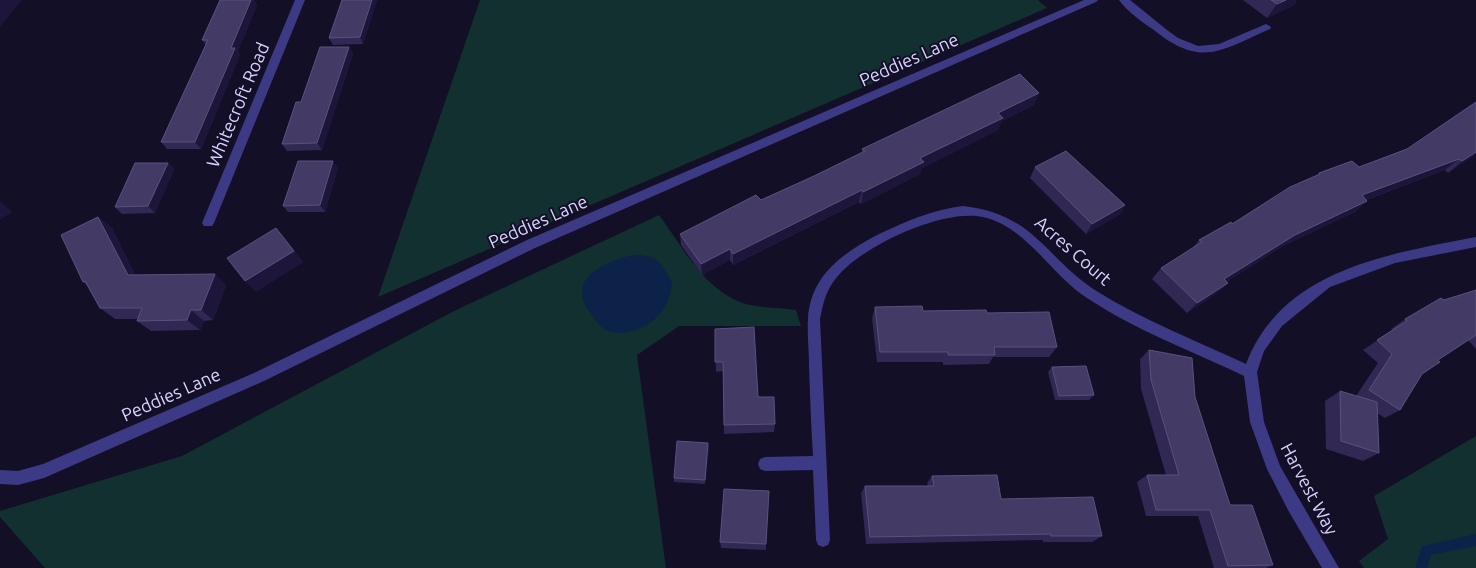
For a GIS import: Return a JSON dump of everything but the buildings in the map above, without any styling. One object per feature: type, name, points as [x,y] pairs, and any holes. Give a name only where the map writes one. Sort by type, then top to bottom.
[{"type":"street","name":"Whitecroft Road","points":[[208,223],[300,0]]},
{"type":"street","name":"Peddies Lane","points":[[0,477],[18,478],[44,471],[259,377],[531,244],[1093,0]]},
{"type":"street","points":[[1124,0],[1178,43],[1189,49],[1210,50],[1266,27]]},
{"type":"street","name":"Acres Court","points":[[823,540],[814,319],[818,294],[829,276],[844,260],[866,246],[938,214],[960,209],[985,212],[1010,223],[1029,236],[1084,290],[1115,310],[1250,372]]},
{"type":"street","name":"Harvest Way","points":[[1332,568],[1293,506],[1274,469],[1257,422],[1250,372],[1259,348],[1277,322],[1300,301],[1326,283],[1394,258],[1476,242]]},
{"type":"street","points":[[765,464],[820,463]]},
{"type":"green space","points":[[480,0],[1038,0],[1047,8],[378,297]]},
{"type":"green space","points":[[659,215],[696,267],[718,289],[731,298],[746,304],[796,310],[801,326],[679,326],[637,355],[666,568],[45,568],[0,517],[0,511],[182,456],[454,311]]},
{"type":"green space","points":[[1476,436],[1476,568],[1364,568],[1359,561],[1388,539],[1374,496]]},
{"type":"water","points":[[633,255],[648,256],[661,264],[672,282],[669,296],[662,312],[650,323],[627,332],[611,332],[602,327],[591,314],[584,302],[582,291],[585,282],[591,274],[610,262]]},
{"type":"waterway","points":[[1421,568],[1426,550],[1476,540]]}]
